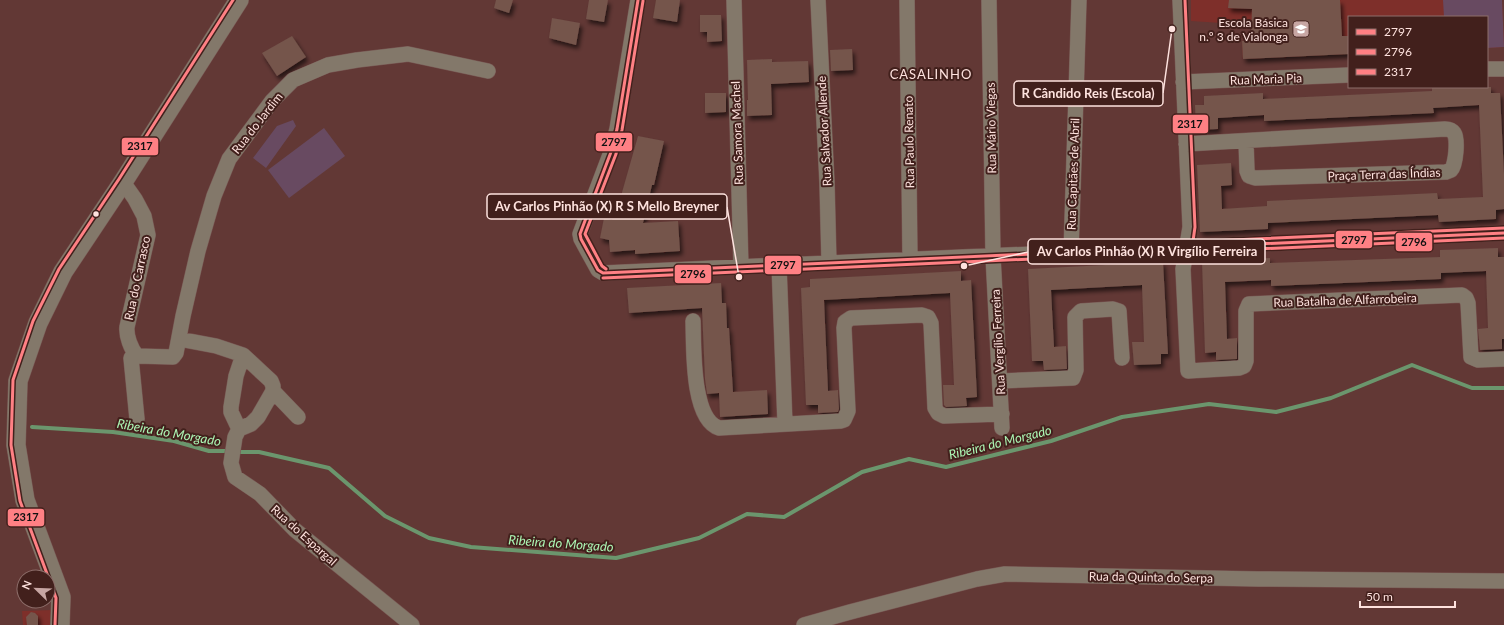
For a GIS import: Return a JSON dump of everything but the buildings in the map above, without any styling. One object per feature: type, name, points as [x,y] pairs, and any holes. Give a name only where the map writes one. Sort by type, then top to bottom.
[{"type":"street","points":[[60,625],[61,597],[25,500],[16,445],[18,381],[38,323],[63,272],[123,182],[239,0]]},
{"type":"street","points":[[638,0],[617,129],[611,152],[580,234],[581,239],[598,270],[603,273],[1504,233]]},
{"type":"street","name":"Rua Samora Machel","points":[[734,0],[741,266]]},
{"type":"street","name":"Rua Salvador Allende","points":[[818,0],[827,184],[829,263]]},
{"type":"street","name":"Rua Paulo Renato","points":[[907,0],[910,259]]},
{"type":"street","name":"Rua Mário Viegas","points":[[989,0],[993,256]]},
{"type":"street","name":"Rua Capitães de Abril","points":[[1071,253],[1079,0]]},
{"type":"street","points":[[1180,0],[1190,227],[1187,247]]},
{"type":"street","name":"Rua do Jardim","points":[[133,356],[173,357],[176,353],[198,251],[214,196],[229,159],[272,101],[293,80],[328,65],[408,54],[488,71]]},
{"type":"street","points":[[1488,70],[1504,69]]},
{"type":"street","name":"Rua Maria Pia","points":[[1184,82],[1348,75]]},
{"type":"street","name":"Praça Terra das Índias","points":[[1186,144],[1445,129],[1453,132],[1456,136],[1455,162],[1451,170],[1446,172],[1255,178],[1248,174],[1246,141]]},
{"type":"street","name":"Rua do Carrasco","points":[[123,182],[135,199],[144,216],[148,235],[127,326],[127,333],[133,356],[138,419]]},
{"type":"street","name":"Rua Batalha de Alfarrobeira","points":[[1187,247],[1183,269],[1188,371],[1240,368],[1244,366],[1246,361],[1246,311],[1249,304],[1462,295],[1466,298],[1468,303],[1471,357],[1478,360],[1504,359]]},
{"type":"street","name":"Rua Vergílio Ferreira","points":[[785,424],[841,421],[846,417],[848,410],[844,325],[848,319],[922,315],[928,317],[931,322],[936,411],[944,416],[1002,421],[993,256]]},
{"type":"street","points":[[693,321],[697,392],[709,422],[719,428],[785,424],[779,265]]},
{"type":"street","points":[[1000,381],[1073,378],[1076,370],[1075,317],[1078,312],[1081,311],[1113,308],[1119,311],[1122,358]]},
{"type":"street","points":[[179,339],[211,345],[243,355],[271,381],[273,391],[256,420],[237,433],[230,407],[236,376],[243,355]]},
{"type":"street","points":[[273,391],[298,417]]},
{"type":"street","name":"Rua do Espargal","points":[[237,433],[231,463],[234,477],[260,494],[295,530],[412,625]]},
{"type":"street","name":"Rua da Quinta do Serpa","points":[[804,625],[977,579],[1005,574],[1258,580],[1504,581]]},
{"type":"shaded area","name":"Escola Básica n.º 3 de Vialonga","points":[[1191,0],[1502,0],[1504,47],[1488,48],[1488,16],[1348,16],[1348,54],[1243,59],[1242,41],[1252,40],[1252,25],[1191,21]]},
{"type":"shaded area","points":[[1443,0],[1502,0],[1504,47],[1488,48],[1488,16],[1444,16]]},
{"type":"shaded area","points":[[293,120],[296,126],[266,168],[253,158],[277,126]]},
{"type":"shaded area","points":[[324,128],[345,156],[289,198],[268,170]]},
{"type":"shaded area","points":[[53,610],[53,625],[23,625],[22,611]]},
{"type":"waterway","name":"Ribeira do Morgado","points":[[236,452],[259,452],[329,468],[385,516],[429,538],[471,547],[616,558],[699,538],[747,514],[784,517],[862,472],[909,459],[946,467],[1051,441],[1122,417],[1209,404],[1276,412],[1331,398],[1412,365],[1472,388],[1504,388]]},
{"type":"waterway","name":"Ribeira do Morgado","points":[[32,427],[113,432],[174,441],[209,451],[229,451]]},
{"type":"transit line","name":"2317","points":[[55,625],[56,598],[20,501],[11,445],[13,380],[33,321],[59,269],[119,179],[233,0]]},
{"type":"transit line","name":"2797","points":[[603,273],[598,270],[581,239],[580,234],[611,152],[617,129],[638,0]]},
{"type":"transit line","name":"2317","points":[[1185,0],[1195,227],[1192,248]]},
{"type":"transit line","name":"2796","points":[[606,269],[602,266],[585,234],[616,154],[622,130],[643,1]]},
{"type":"transit line","name":"2317","points":[[1187,242],[1504,228]]},
{"type":"transit line","name":"2797","points":[[603,273],[1504,233]]},
{"type":"transit line","name":"2796","points":[[603,278],[1504,238]]},
{"type":"place","name":"R Cândido Reis (Escola)","points":[[1172,29]]},
{"type":"place","name":"Escola Básica n.º 3 de Vialonga","points":[[1301,29]]},
{"type":"place","name":"Av Carlos Pinhão (X) R Virgílio Ferreira","points":[[964,266]]},
{"type":"place","name":"Av Carlos Pinhão (X) R S Mello Breyner","points":[[739,277]]},
{"type":"district","name":"CASALINHO","points":[[931,74]]}]
